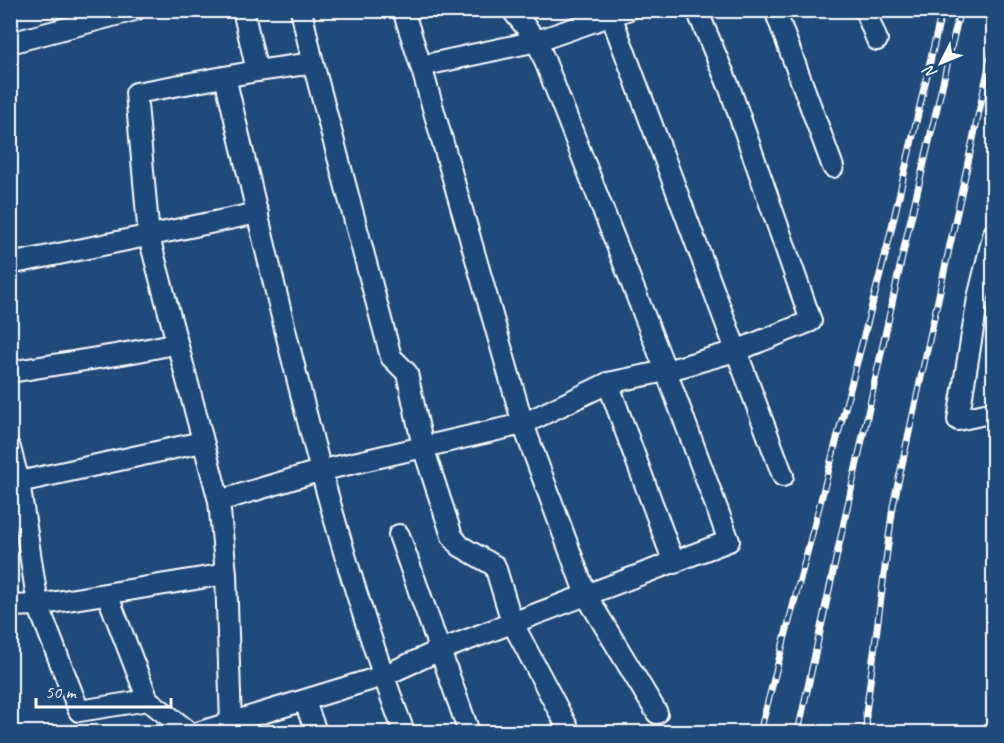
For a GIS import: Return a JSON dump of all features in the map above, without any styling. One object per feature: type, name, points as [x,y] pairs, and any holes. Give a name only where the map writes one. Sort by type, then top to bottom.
[{"type":"street","points":[[10,44],[135,10]]},
{"type":"street","points":[[243,10],[257,71]]},
{"type":"street","points":[[301,10],[391,357],[407,373],[423,447],[452,536],[460,546],[487,559],[495,566],[512,622],[570,732]]},
{"type":"street","points":[[403,10],[523,424],[586,595],[657,713]]},
{"type":"street","points":[[200,732],[305,702],[383,676],[438,651],[512,622],[729,541],[666,371],[537,41],[512,10]]},
{"type":"street","points":[[219,501],[320,471],[523,424],[608,383],[666,371],[736,351],[811,321],[730,89],[697,10]]},
{"type":"street","points":[[775,10],[833,167]]},
{"type":"street","points":[[865,10],[877,40]]},
{"type":"street","points":[[421,66],[537,41],[616,13],[736,351],[783,476]]},
{"type":"street","points":[[231,724],[226,574],[219,501],[148,237],[136,93],[313,63]]},
{"type":"street","points":[[225,77],[320,471],[383,676],[404,732]]},
{"type":"street","points":[[10,264],[258,213]]},
{"type":"street","points":[[993,233],[978,298],[958,420],[993,411]]},
{"type":"street","points":[[10,372],[82,359],[117,357],[177,343]]},
{"type":"street","points":[[608,383],[674,563]]},
{"type":"street","points":[[20,482],[202,442]]},
{"type":"street","points":[[10,448],[20,482],[38,605],[79,711],[148,700]]},
{"type":"street","points":[[399,535],[438,651],[469,732]]},
{"type":"street","points":[[10,606],[38,605],[226,574]]},
{"type":"street","points":[[107,594],[148,700],[189,732]]},
{"type":"street","points":[[305,702],[316,732]]},
{"type":"railway","points":[[760,732],[887,248],[942,10]]},
{"type":"railway","points":[[798,732],[905,244],[960,10]]},
{"type":"railway","points":[[867,732],[866,713],[893,506],[994,43]]}]
